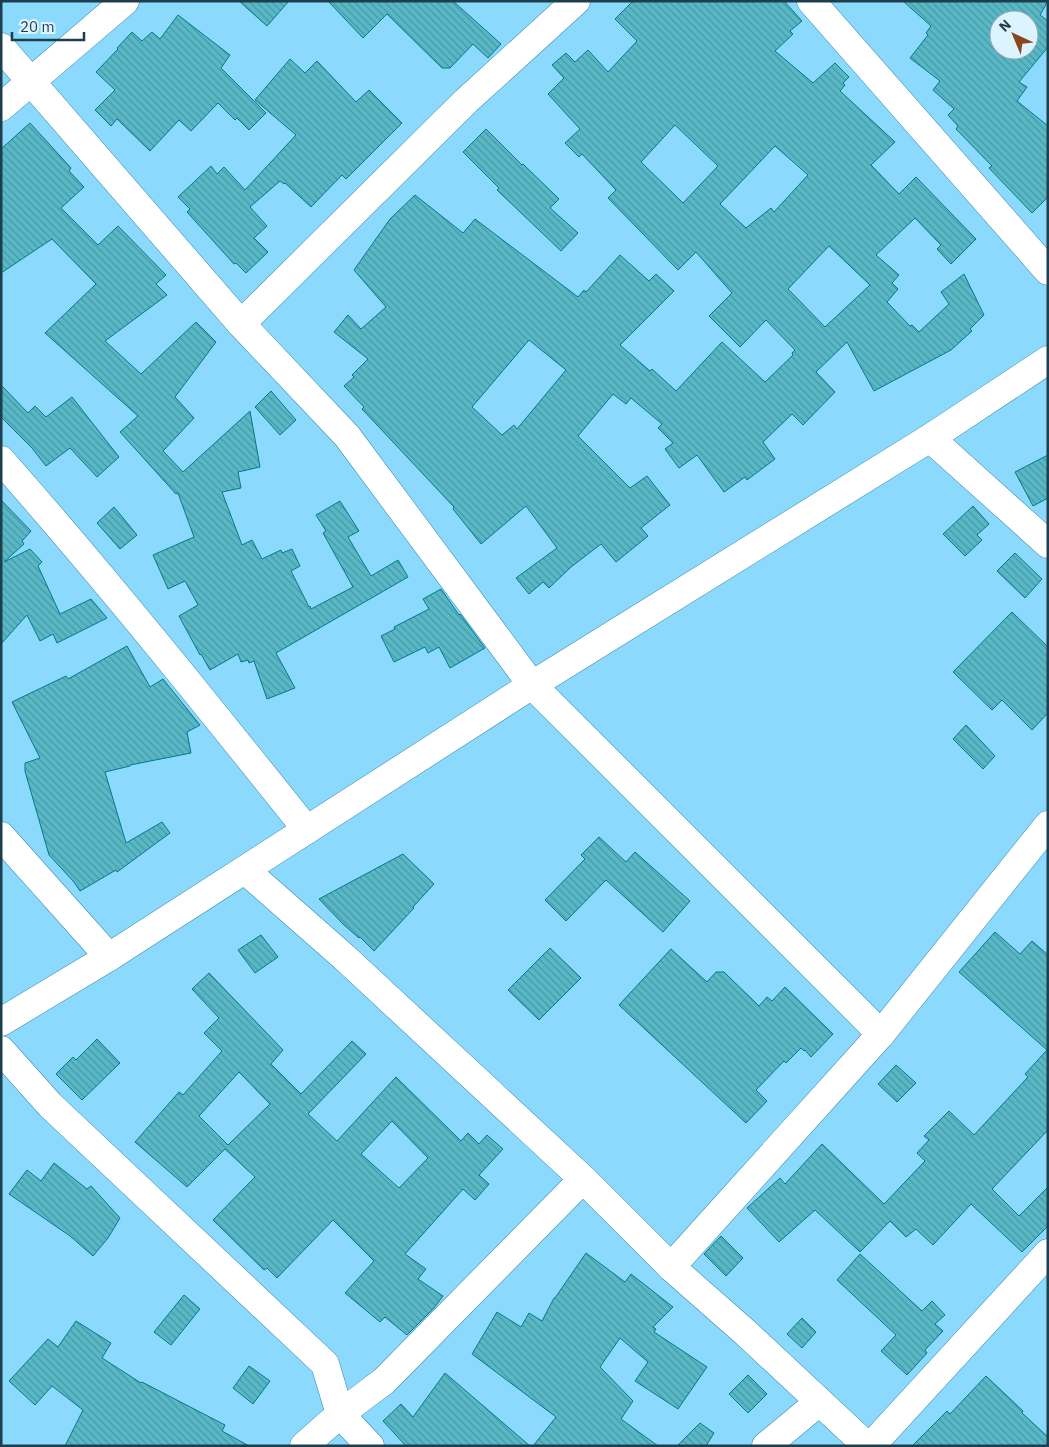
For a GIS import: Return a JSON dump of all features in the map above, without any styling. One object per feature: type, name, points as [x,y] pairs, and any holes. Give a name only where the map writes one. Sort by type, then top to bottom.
[{"type":"street","points":[[1,107],[125,1]]},
{"type":"street","points":[[241,324],[466,101],[576,1]]},
{"type":"street","points":[[811,1],[1048,271]]},
{"type":"street","points":[[1,47],[241,324],[347,436],[532,685],[882,1034]]},
{"type":"street","points":[[1,1022],[109,957],[532,685],[930,438],[1048,360]]},
{"type":"street","points":[[930,438],[1048,544]]},
{"type":"street","points":[[1,460],[197,693],[307,830]]},
{"type":"street","points":[[671,1266],[882,1034],[1048,825]]},
{"type":"street","points":[[1,836],[109,957]]},
{"type":"street","points":[[245,870],[344,957],[583,1179],[671,1266],[869,1446],[1048,1253]]},
{"type":"street","points":[[1,1050],[50,1105],[325,1364],[340,1414],[370,1446]]},
{"type":"street","points":[[304,1446],[340,1414],[384,1381],[583,1179]]},
{"type":"street","points":[[766,1446],[819,1402]]},
{"type":"building","points":[[239,1],[289,1],[267,26]]},
{"type":"building","points":[[328,1],[453,1],[501,44],[488,58],[473,44],[450,68],[442,68],[387,14],[363,38]]},
{"type":"building","points":[[633,1],[784,1],[802,21],[790,31],[793,34],[775,51],[813,83],[835,63],[849,77],[843,83],[845,85],[840,91],[895,142],[871,165],[899,194],[916,177],[976,239],[951,264],[937,249],[941,245],[915,218],[876,255],[899,275],[892,283],[898,289],[887,302],[910,326],[912,325],[919,332],[949,304],[941,292],[964,274],[984,315],[970,329],[972,331],[951,350],[874,391],[847,342],[816,372],[835,392],[803,425],[792,414],[763,442],[775,459],[747,480],[745,477],[724,492],[697,455],[679,468],[665,449],[673,443],[658,428],[662,424],[631,398],[626,404],[613,394],[578,436],[630,488],[647,476],[670,505],[641,528],[648,536],[616,562],[601,544],[571,567],[549,588],[543,582],[529,594],[516,578],[557,548],[526,506],[481,544],[453,509],[454,507],[362,409],[364,407],[344,386],[368,359],[334,332],[348,315],[361,329],[386,307],[354,270],[390,219],[415,195],[463,233],[475,219],[578,297],[584,290],[586,292],[620,255],[649,281],[656,274],[674,291],[620,345],[650,371],[652,369],[676,391],[722,342],[765,382],[793,355],[792,353],[795,350],[766,320],[740,347],[709,316],[732,293],[696,252],[678,270],[608,198],[616,190],[582,154],[579,157],[565,143],[580,129],[548,94],[564,78],[552,65],[566,53],[575,62],[588,50],[608,72],[637,41],[615,19]],"holes":[[[675,125],[718,166],[683,203],[641,162]],[[775,146],[808,175],[774,212],[771,208],[746,228],[720,204]],[[829,246],[870,285],[825,327],[788,289]],[[529,340],[566,370],[517,429],[514,425],[502,435],[472,407]]]},
{"type":"building","points":[[903,1],[1048,1],[1040,15],[1048,21],[1048,47],[1039,58],[1039,10],[989,10],[989,60],[1037,60],[1019,82],[1027,87],[1017,101],[1048,126],[1048,197],[1032,213],[989,168],[992,166],[956,129],[958,126],[948,115],[954,109],[933,90],[940,81],[910,58],[928,35],[926,33],[931,26]]},
{"type":"building","points":[[178,15],[230,55],[221,68],[266,113],[249,130],[237,118],[235,120],[218,103],[191,131],[179,120],[150,151],[117,119],[111,126],[95,110],[115,90],[96,72],[132,32],[142,41],[152,32],[160,39]]},
{"type":"building","points":[[290,59],[305,73],[317,61],[356,102],[369,90],[402,123],[346,179],[342,175],[311,207],[285,183],[280,181],[250,207],[267,226],[254,238],[268,252],[246,273],[236,263],[234,264],[187,212],[190,209],[178,197],[211,166],[217,174],[224,167],[245,190],[296,135],[255,100]]},
{"type":"building","points":[[30,123],[71,168],[69,171],[84,187],[61,208],[98,245],[118,226],[166,275],[156,284],[167,295],[105,341],[141,374],[196,322],[216,342],[175,397],[194,418],[163,451],[183,472],[250,411],[260,467],[238,472],[241,488],[222,492],[242,545],[252,540],[262,559],[281,550],[282,553],[292,549],[300,566],[291,571],[311,609],[353,587],[323,533],[326,531],[316,515],[340,501],[359,531],[348,537],[371,576],[398,560],[408,577],[276,653],[295,688],[267,699],[254,661],[249,663],[248,660],[241,662],[238,654],[210,670],[179,616],[198,605],[185,581],[168,589],[153,555],[194,537],[178,493],[176,494],[120,432],[138,416],[45,333],[96,284],[52,239],[1,273],[1,149]]},
{"type":"building","points":[[486,129],[559,199],[550,208],[578,233],[561,251],[497,190],[499,188],[463,152]]},
{"type":"building","points":[[1,385],[28,413],[35,406],[46,417],[72,397],[119,457],[97,477],[70,448],[46,466],[32,448],[1,417]]},
{"type":"building","points":[[271,391],[296,420],[280,435],[255,407]]},
{"type":"building","points":[[1048,455],[1048,498],[1033,506],[1015,472]]},
{"type":"building","points":[[1,500],[31,531],[22,541],[24,544],[4,562],[30,549],[42,562],[38,566],[60,614],[91,599],[107,618],[57,643],[53,634],[40,641],[27,615],[1,644]]},
{"type":"building","points":[[973,506],[989,524],[977,535],[982,540],[965,556],[943,534]]},
{"type":"building","points":[[114,507],[137,535],[120,549],[97,523]]},
{"type":"building","points":[[1015,553],[1042,579],[1025,598],[997,571]]},
{"type":"building","points":[[441,589],[485,648],[450,668],[439,647],[428,653],[425,647],[394,662],[381,636],[429,609],[423,599]]},
{"type":"building","points":[[1012,612],[1048,647],[1048,713],[1032,730],[1002,700],[992,710],[953,672]]},
{"type":"building","points":[[127,646],[150,687],[163,679],[200,725],[187,732],[191,753],[105,772],[126,843],[162,822],[170,833],[117,872],[116,870],[80,891],[49,855],[25,771],[25,763],[40,758],[12,702],[66,676],[68,679]]},
{"type":"building","points":[[966,725],[995,756],[983,769],[953,739]]},
{"type":"building","points":[[599,837],[626,862],[635,852],[690,901],[663,932],[606,880],[566,921],[545,900],[585,859],[581,855]]},
{"type":"building","points":[[403,854],[434,884],[374,951],[344,925],[319,899]]},
{"type":"building","points":[[995,932],[1020,954],[1032,941],[1048,955],[1048,1130],[992,1189],[1019,1216],[1048,1187],[1048,1226],[1022,1252],[971,1204],[933,1245],[916,1229],[906,1237],[890,1221],[860,1252],[815,1210],[779,1242],[747,1208],[780,1178],[785,1184],[822,1144],[884,1204],[925,1161],[917,1153],[929,1140],[924,1136],[949,1111],[974,1135],[1028,1077],[1025,1074],[1047,1050],[959,972]]},
{"type":"building","points":[[261,935],[278,957],[255,973],[238,950]]},
{"type":"building","points":[[550,948],[581,978],[539,1020],[508,990]]},
{"type":"building","points":[[671,949],[707,982],[716,972],[724,972],[759,1006],[767,997],[772,1001],[785,987],[833,1034],[811,1057],[801,1048],[786,1063],[784,1061],[756,1090],[767,1101],[746,1123],[619,1005]]},
{"type":"building","points":[[209,973],[283,1050],[271,1064],[301,1094],[352,1041],[366,1054],[308,1114],[337,1141],[396,1077],[461,1141],[468,1133],[479,1144],[487,1135],[503,1149],[479,1175],[489,1184],[475,1200],[463,1189],[405,1254],[426,1269],[418,1279],[443,1296],[434,1308],[407,1335],[385,1317],[380,1322],[345,1293],[374,1261],[333,1220],[277,1278],[267,1268],[264,1270],[213,1220],[255,1177],[225,1149],[187,1187],[135,1142],[179,1092],[183,1095],[222,1051],[204,1033],[219,1018],[192,989]],"holes":[[[239,1072],[270,1104],[228,1145],[199,1116]],[[392,1121],[428,1158],[399,1188],[361,1154]]]},
{"type":"building","points":[[97,1039],[120,1063],[82,1100],[56,1074],[73,1057],[76,1060]]},
{"type":"building","points":[[896,1065],[916,1083],[897,1102],[878,1084]]},
{"type":"building","points":[[54,1163],[87,1189],[91,1186],[120,1218],[108,1238],[93,1256],[70,1236],[9,1194],[27,1170],[41,1181]]},
{"type":"building","points":[[721,1236],[743,1258],[726,1276],[704,1254]]},
{"type":"building","points":[[586,1253],[625,1282],[631,1274],[673,1307],[653,1327],[656,1329],[654,1332],[707,1367],[678,1409],[635,1381],[648,1362],[620,1338],[600,1367],[633,1401],[621,1419],[658,1446],[533,1446],[556,1417],[472,1354],[497,1312],[521,1327],[529,1313],[542,1321],[554,1298]]},
{"type":"building","points":[[860,1254],[922,1311],[932,1301],[945,1315],[935,1324],[943,1331],[925,1350],[927,1353],[907,1375],[881,1351],[896,1335],[837,1280]]},
{"type":"building","points":[[184,1295],[200,1309],[171,1345],[154,1332]]},
{"type":"building","points":[[802,1318],[816,1332],[802,1348],[787,1334]]},
{"type":"building","points":[[76,1321],[111,1343],[102,1358],[141,1383],[225,1425],[222,1431],[249,1446],[65,1446],[83,1410],[52,1386],[35,1405],[9,1381],[48,1339],[58,1347]]},
{"type":"building","points":[[249,1366],[270,1381],[253,1404],[233,1388]]},
{"type":"building","points":[[445,1373],[530,1446],[406,1446],[383,1421],[401,1404],[413,1417]]},
{"type":"building","points":[[748,1375],[767,1394],[748,1413],[729,1394]]},
{"type":"building","points":[[986,1376],[1048,1437],[1048,1446],[912,1446],[947,1411],[950,1414]]},
{"type":"building","points":[[700,1423],[714,1433],[706,1446],[677,1446]]}]
